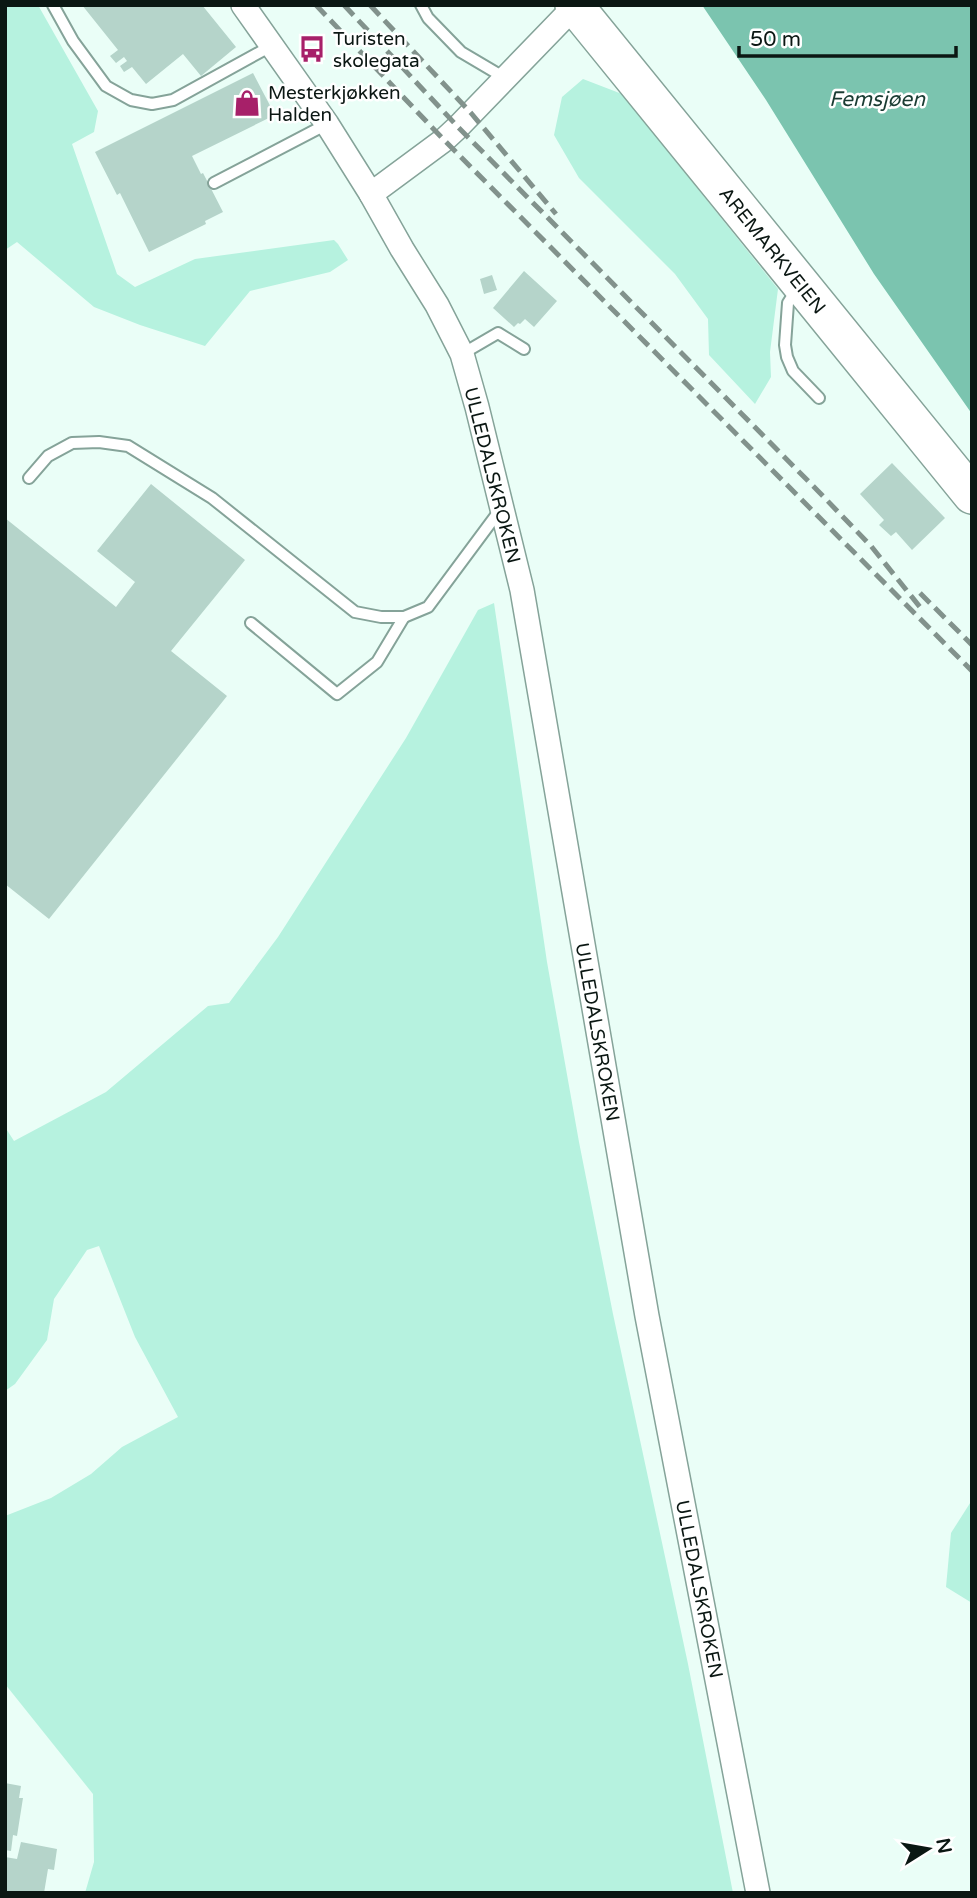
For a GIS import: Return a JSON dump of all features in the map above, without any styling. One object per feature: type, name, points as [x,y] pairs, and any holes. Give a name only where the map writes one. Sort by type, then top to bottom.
[{"type":"main road","name":"AREMARKVEIEN","points":[[574,6],[972,495]]},
{"type":"street","name":"ULLEDALSKROKEN","points":[[243,5],[327,124],[372,194],[450,328],[462,354],[477,407],[522,590],[648,1316],[758,1893]]},
{"type":"street","points":[[372,194],[444,140],[574,6]]},
{"type":"lane","points":[[54,5],[73,41],[106,86],[131,100],[152,104],[173,100],[271,46]]},
{"type":"lane","points":[[421,5],[428,18],[461,52],[505,78]]},
{"type":"lane","points":[[214,184],[327,124]]},
{"type":"lane","points":[[801,283],[788,303],[785,345],[793,371],[819,398]]},
{"type":"lane","points":[[462,354],[498,333],[524,349]]},
{"type":"lane","points":[[29,478],[48,456],[72,443],[99,442],[128,446],[212,498],[355,612],[381,617],[404,617],[428,607],[502,508]]},
{"type":"lane","points":[[251,623],[337,694],[377,662],[404,617]]},
{"type":"shaded area","points":[[5,5],[38,5],[98,111],[94,132],[72,144],[117,274],[135,287],[195,259],[334,240],[348,260],[330,272],[250,291],[205,346],[94,307],[17,242],[5,250]]},
{"type":"shaded area","points":[[583,79],[622,94],[778,289],[770,352],[771,377],[755,404],[709,355],[708,319],[675,274],[579,178],[554,135],[562,97]]},
{"type":"shaded area","points":[[494,603],[547,962],[579,1142],[733,1893],[85,1893],[94,1862],[93,1794],[5,1684],[5,1516],[51,1498],[91,1474],[122,1447],[178,1417],[135,1337],[99,1246],[87,1250],[54,1299],[47,1340],[15,1384],[5,1391],[5,1127],[14,1141],[106,1092],[208,1006],[229,1003],[278,937],[406,738],[478,610]]},
{"type":"shaded area","points":[[972,1500],[972,1603],[946,1587],[951,1533]]},
{"type":"water","name":"Femsjøen","points":[[702,5],[972,5],[972,414],[874,274],[766,100]]},
{"type":"building","points":[[82,5],[202,5],[236,47],[201,76],[183,54],[146,84],[132,67],[124,72],[120,66],[127,61],[124,57],[116,63],[110,56],[118,50]]},
{"type":"building","points":[[253,73],[275,115],[192,156],[223,212],[205,221],[206,224],[149,252],[120,193],[117,195],[95,152]]},
{"type":"building","points":[[524,271],[557,301],[534,327],[525,319],[514,327],[493,308]]},
{"type":"building","points":[[492,275],[497,290],[484,294],[480,279]]},
{"type":"building","points":[[892,463],[945,518],[912,550],[896,532],[891,536],[879,525],[884,520],[860,494]]},
{"type":"building","points":[[151,484],[245,560],[171,651],[227,696],[49,919],[5,884],[5,518],[116,607],[135,582],[97,551]]},
{"type":"building","points":[[5,1783],[21,1786],[19,1798],[23,1798],[17,1836],[13,1835],[11,1851],[5,1850]]},
{"type":"building","points":[[21,1842],[57,1849],[54,1870],[48,1869],[44,1893],[5,1893],[5,1857],[17,1859]]},
{"type":"railway","points":[[316,5],[444,140],[972,671]]},
{"type":"railway","points":[[344,5],[458,127],[871,546],[924,612]]},
{"type":"railway","points":[[370,5],[471,113],[556,214]]},
{"type":"railway","points":[[920,593],[972,645]]},
{"type":"place","name":"Turisten skolegata","points":[[312,49]]},
{"type":"place","name":"Mesterkjøkken Halden","points":[[247,103]]}]
